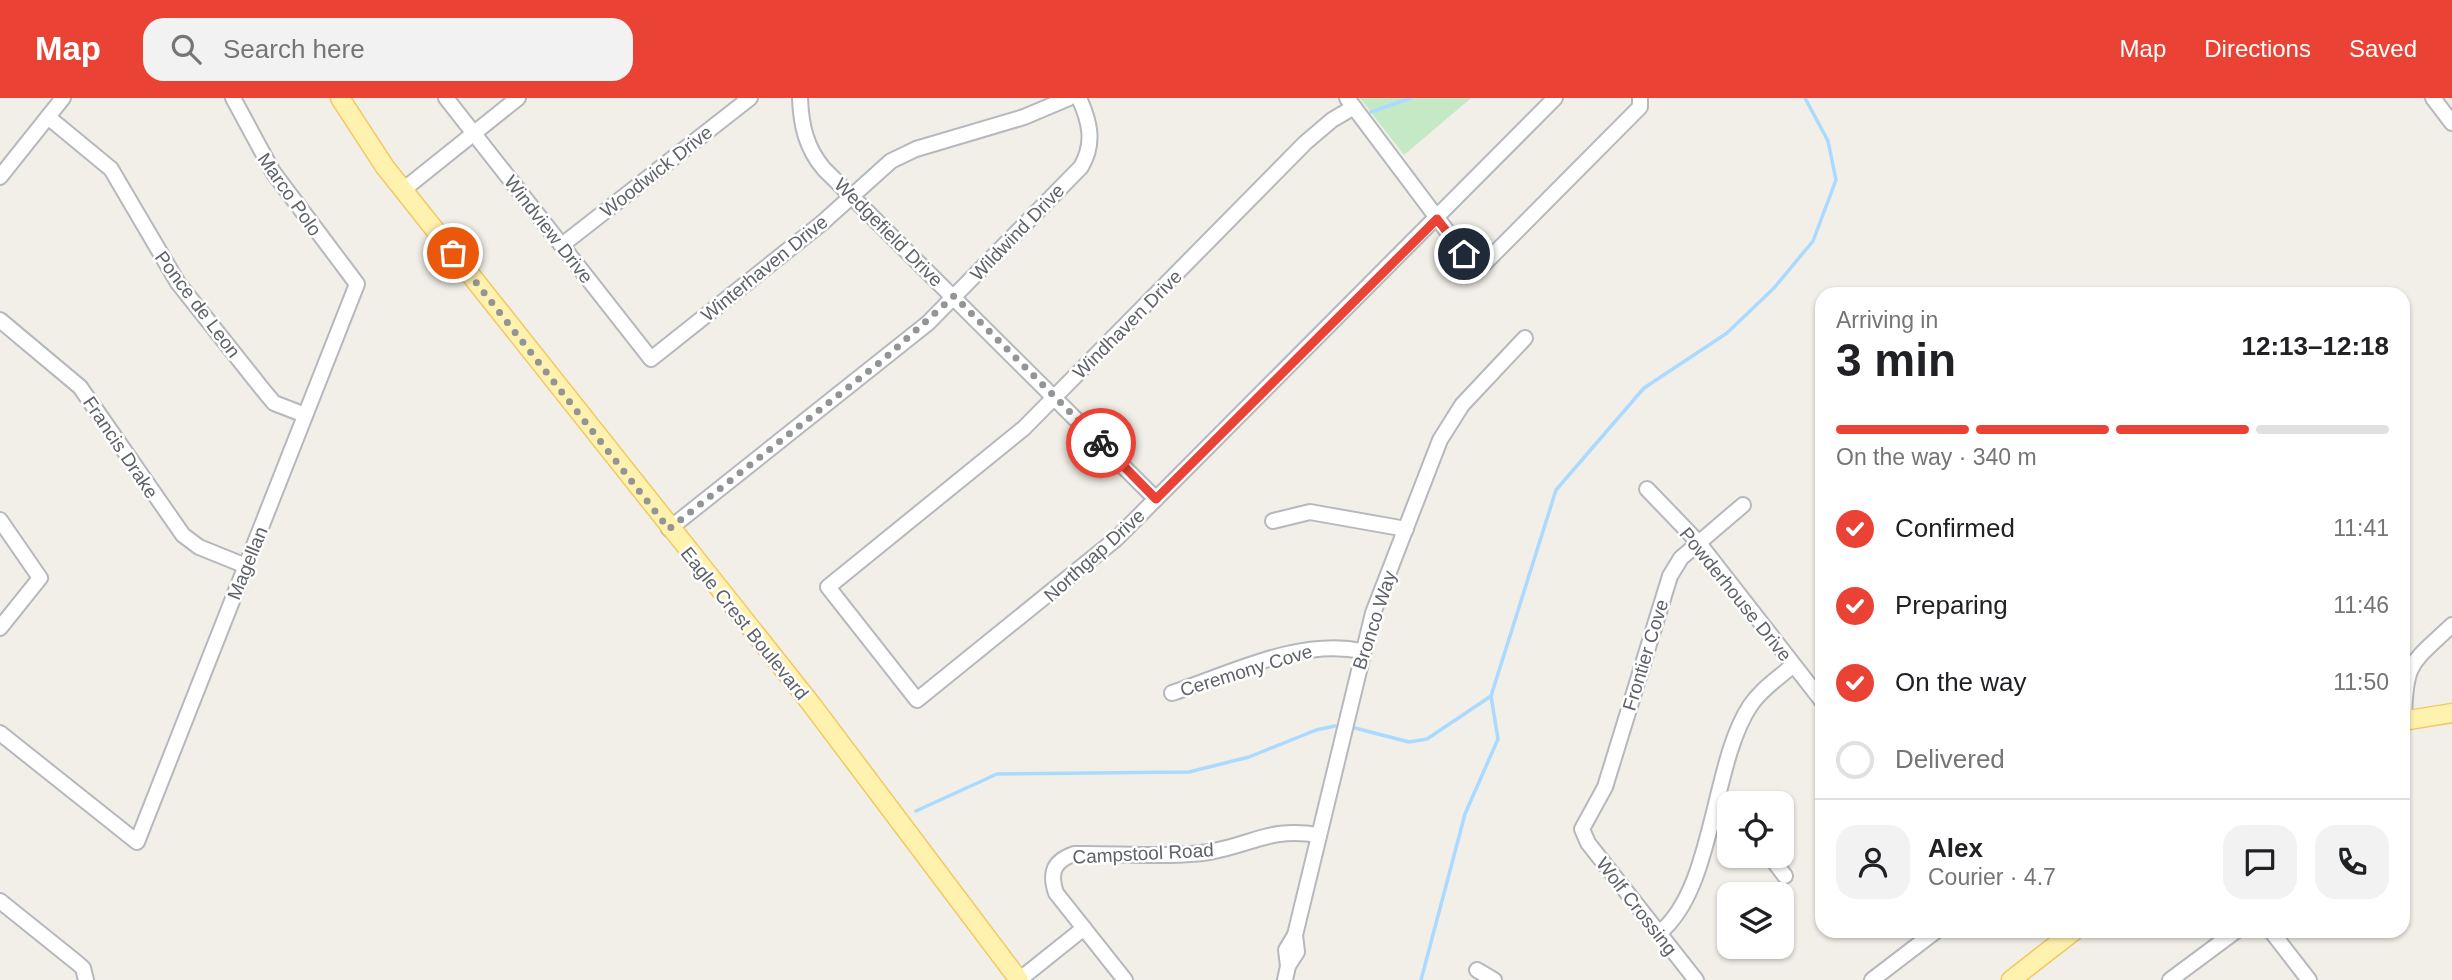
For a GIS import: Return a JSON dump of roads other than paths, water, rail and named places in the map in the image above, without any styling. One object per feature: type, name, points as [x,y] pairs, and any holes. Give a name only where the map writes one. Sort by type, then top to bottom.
[{"type":"main road","name":"Eagle Crest Boulevard","points":[[340,98],[355,124],[403,190],[669,529],[812,705],[922,847],[1019,980]]},
{"type":"main road","points":[[2410,719],[2452,713]]},
{"type":"main road","points":[[2011,980],[2065,938]]},
{"type":"street","points":[[0,177],[63,98]]},
{"type":"street","name":"Marco Polo","points":[[233,98],[273,172],[357,284]]},
{"type":"street","name":"Windview Drive","points":[[446,98],[652,359]]},
{"type":"street","points":[[403,190],[518,98]]},
{"type":"street","name":"Woodwick Drive","points":[[562,245],[750,98]]},
{"type":"street","name":"Wedgefield Drive","points":[[800,98],[803,131],[809,147],[824,169],[1156,499]]},
{"type":"street","name":"Winterhaven Drive","points":[[652,359],[798,243],[879,169],[903,154],[1024,117],[1069,98]]},
{"type":"street","name":"Wildwind Drive","points":[[669,529],[884,359],[954,296],[1081,167],[1087,157],[1090,135],[1088,119],[1079,98]]},
{"type":"street","name":"Northgap Drive","points":[[917,700],[1079,572],[1156,499],[1555,98]]},
{"type":"street","points":[[1350,103],[1477,271],[1640,107],[1640,98]]},
{"type":"street","points":[[2433,98],[2452,123]]},
{"type":"street","name":"Windhaven Drive","points":[[917,700],[828,587],[992,456],[1055,397],[1305,143],[1350,103]]},
{"type":"street","name":"Ponce de Leon","points":[[48,117],[111,169],[178,282],[274,403],[305,415]]},
{"type":"street","name":"Magellan","points":[[0,733],[137,842],[357,284]]},
{"type":"street","name":"Francis Drake","points":[[0,320],[80,387],[183,535],[199,547],[246,566]]},
{"type":"street","name":"Bronco Way","points":[[1286,973],[1297,952],[1295,935],[1373,613],[1450,423],[1477,387],[1525,338]]},
{"type":"street","name":"Powderhouse Drive","points":[[1647,489],[1698,542],[1815,692]]},
{"type":"street","name":"Frontier Cove","points":[[1582,829],[1605,788],[1670,576],[1681,558],[1743,505]]},
{"type":"street","points":[[1273,521],[1310,512],[1406,529]]},
{"type":"street","points":[[0,520],[40,578],[0,628]]},
{"type":"street","points":[[2410,666],[2452,625]]},
{"type":"street","name":"Ceremony Cove","points":[[1172,693],[1297,651],[1321,647],[1363,651]]},
{"type":"street","points":[[1726,791],[1741,724],[1751,705],[1793,665]]},
{"type":"street","points":[[1659,933],[1674,918],[1686,898],[1717,821]]},
{"type":"street","name":"Wolf Crossing","points":[[1582,829],[1588,844],[1696,980]]},
{"type":"street","name":"Campstool Road","points":[[1084,928],[1056,893],[1052,881],[1053,868],[1062,858],[1074,854],[1207,852],[1273,833],[1292,831],[1319,835]]},
{"type":"street","points":[[1779,868],[1785,876]]},
{"type":"street","points":[[1,905],[83,968],[86,980]]},
{"type":"street","points":[[1019,980],[1084,928],[1125,980]]},
{"type":"street","points":[[1872,980],[1927,938]]},
{"type":"street","points":[[2170,980],[2227,938]]},
{"type":"street","points":[[2276,938],[2309,980]]},
{"type":"street","points":[[1477,970],[1494,980]]},
{"type":"waterway","points":[[1371,112],[1411,98]]},
{"type":"waterway","points":[[1421,980],[1465,814],[1498,739],[1491,696],[1556,490],[1644,388],[1727,333],[1774,288],[1813,241],[1836,180],[1828,141],[1805,98]]},
{"type":"waterway","points":[[1355,728],[1409,742],[1427,739],[1491,696]]},
{"type":"waterway","points":[[916,811],[997,774],[1189,772],[1249,757],[1316,730],[1335,726]]}]
